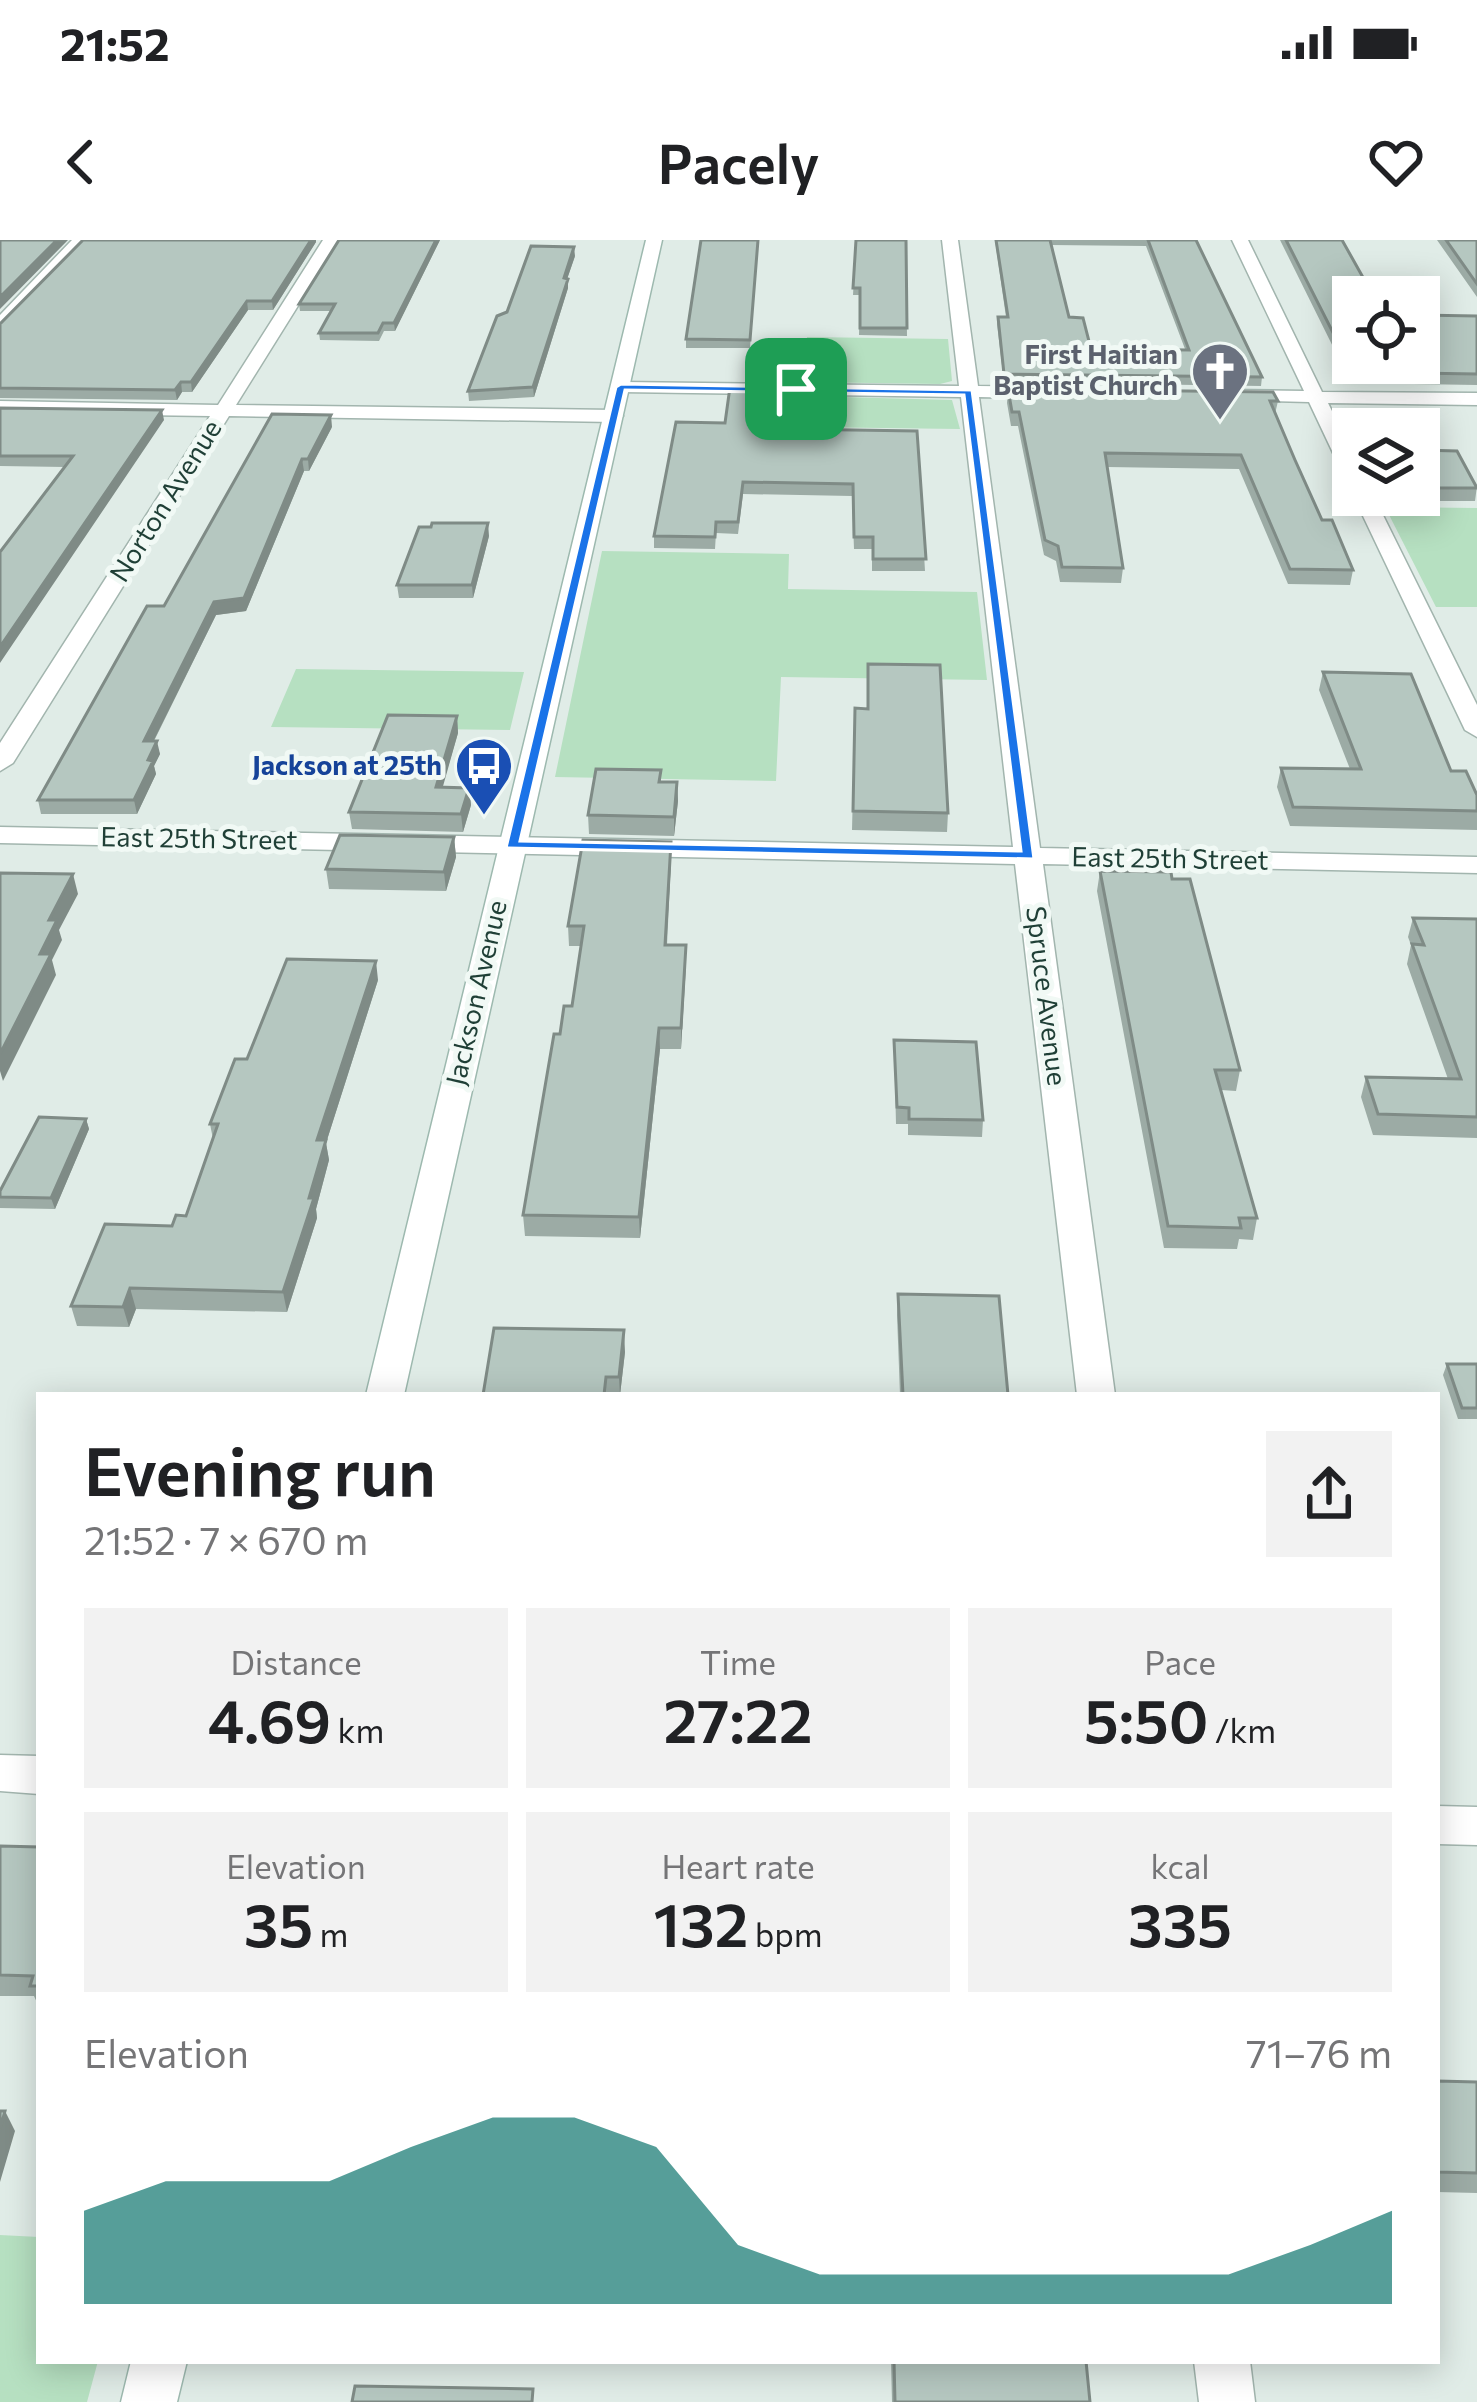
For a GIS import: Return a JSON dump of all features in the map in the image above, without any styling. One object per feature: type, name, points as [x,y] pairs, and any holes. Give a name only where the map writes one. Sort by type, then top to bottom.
[{"type":"street","points":[[0,325],[81,240]]},
{"type":"street","name":"Norton Avenue","points":[[0,763],[331,240]]},
{"type":"street","name":"Jackson Avenue","points":[[386,1392],[654,240]]},
{"type":"street","name":"Spruce Avenue","points":[[950,240],[1096,1392]]},
{"type":"street","points":[[1240,240],[1332,430]]},
{"type":"street","points":[[621,387],[1084,394]]},
{"type":"street","points":[[1200,395],[1477,399]]},
{"type":"street","points":[[0,407],[614,416]]},
{"type":"street","points":[[1373,516],[1477,730]]},
{"type":"street","name":"East 25th Street","points":[[0,835],[1477,865]]},
{"type":"street","points":[[0,1774],[36,1775]]},
{"type":"street","points":[[1440,1825],[1477,1826]]},
{"type":"street","points":[[149,2402],[158,2364]]},
{"type":"street","points":[[1222,2364],[1227,2402]]},
{"type":"green space","points":[[807,337],[948,339],[952,381],[803,382]]},
{"type":"green space","points":[[804,396],[952,400],[960,429],[804,427]]},
{"type":"green space","points":[[1440,508],[1477,508],[1477,607],[1436,607],[1390,516],[1440,516]]},
{"type":"green space","points":[[602,551],[789,554],[788,589],[977,592],[987,680],[781,677],[776,781],[555,777]]},
{"type":"green space","points":[[296,669],[524,672],[510,730],[271,727]]},
{"type":"green space","points":[[0,2235],[36,2237],[36,2364],[97,2364],[87,2402],[0,2402]]},
{"type":"building","points":[[0,240],[57,240],[0,297]]},
{"type":"building","points":[[83,240],[311,240],[272,301],[247,301],[191,382],[181,382],[175,390],[0,388],[0,324]]},
{"type":"building","points":[[339,240],[436,240],[394,323],[383,323],[378,333],[319,333],[335,304],[299,304]]},
{"type":"building","points":[[701,240],[758,240],[750,340],[686,339]]},
{"type":"building","points":[[856,240],[906,240],[907,328],[860,328],[860,288],[853,288]]},
{"type":"building","points":[[996,240],[1050,240],[1069,317],[1083,318],[1091,349],[1189,350],[1148,240],[1196,240],[1262,377],[1004,374],[998,317],[1008,317]]},
{"type":"building","points":[[1286,240],[1342,240],[1362,276],[1332,276],[1332,331]]},
{"type":"building","points":[[1446,240],[1477,240],[1477,284]]},
{"type":"building","points":[[531,246],[574,247],[533,387],[468,391],[497,316],[507,312]]},
{"type":"building","points":[[1440,315],[1477,316],[1477,374],[1440,373]]},
{"type":"building","points":[[730,387],[793,388],[789,429],[917,431],[926,559],[873,559],[873,537],[854,537],[853,484],[743,482],[738,522],[716,522],[715,537],[654,536],[676,422],[725,423]]},
{"type":"building","points":[[1008,389],[1273,392],[1278,401],[1270,401],[1295,460],[1322,520],[1332,520],[1353,570],[1290,569],[1241,455],[1105,453],[1123,568],[1062,567],[1058,546],[1045,540],[1019,412],[1012,412]]},
{"type":"building","points":[[0,408],[162,410],[0,647],[0,552],[73,456],[0,456]]},
{"type":"building","points":[[272,414],[331,415],[308,459],[302,459],[244,598],[214,602],[144,741],[157,741],[134,800],[38,800],[147,606],[164,606]]},
{"type":"building","points":[[1440,451],[1457,451],[1477,488],[1440,488]]},
{"type":"building","points":[[488,523],[472,585],[397,585],[419,527]]},
{"type":"building","points":[[868,664],[940,665],[948,813],[853,811],[855,708],[868,709]]},
{"type":"building","points":[[1323,672],[1411,674],[1451,771],[1466,771],[1477,795],[1477,811],[1293,807],[1281,768],[1361,769]]},
{"type":"building","points":[[388,715],[457,716],[436,787],[469,788],[461,814],[349,812]]},
{"type":"building","points":[[596,769],[661,770],[659,782],[677,782],[674,817],[588,815]]},
{"type":"building","points":[[340,835],[454,837],[444,872],[326,869]]},
{"type":"building","points":[[583,840],[671,842],[665,945],[686,945],[681,1028],[659,1028],[639,1217],[523,1215],[554,1034],[560,1034],[564,1006],[572,1006],[584,926],[568,926]]},
{"type":"building","points":[[1100,871],[1171,872],[1172,879],[1190,879],[1240,1070],[1215,1070],[1257,1218],[1239,1218],[1241,1228],[1168,1226]]},
{"type":"building","points":[[0,873],[73,874],[49,920],[57,920],[40,954],[51,954],[0,1054]]},
{"type":"building","points":[[1413,918],[1477,919],[1477,1117],[1378,1114],[1366,1077],[1461,1079],[1412,944],[1424,945]]},
{"type":"building","points":[[287,959],[376,961],[317,1140],[326,1140],[309,1198],[314,1198],[283,1292],[130,1288],[123,1307],[71,1306],[105,1224],[172,1226],[176,1215],[186,1216],[218,1124],[210,1124],[235,1059],[247,1059]]},
{"type":"building","points":[[894,1040],[976,1042],[983,1120],[909,1119],[909,1108],[897,1107]]},
{"type":"building","points":[[39,1117],[86,1119],[51,1198],[0,1197],[0,1191]]},
{"type":"building","points":[[898,1294],[999,1296],[1008,1392],[903,1392]]},
{"type":"building","points":[[494,1328],[624,1330],[619,1377],[606,1377],[604,1392],[483,1392]]},
{"type":"building","points":[[1447,1364],[1477,1364],[1477,1408],[1462,1408]]},
{"type":"building","points":[[0,1846],[36,1847],[36,1986],[30,1986],[33,1976],[0,1975]]},
{"type":"building","points":[[1440,2081],[1477,2082],[1477,2173],[1440,2172]]},
{"type":"building","points":[[894,2364],[1086,2364],[1090,2402],[895,2402]]},
{"type":"building","points":[[355,2386],[533,2389],[532,2402],[352,2402]]},
{"type":"place","name":"First Haitian Baptist Church","points":[[1220,422]]},
{"type":"place","name":"Jackson at 25th","points":[[484,817]]},
{"type":"route","points":[[621,387],[796,389],[968,392],[1029,856],[512,845],[621,387]]}]
